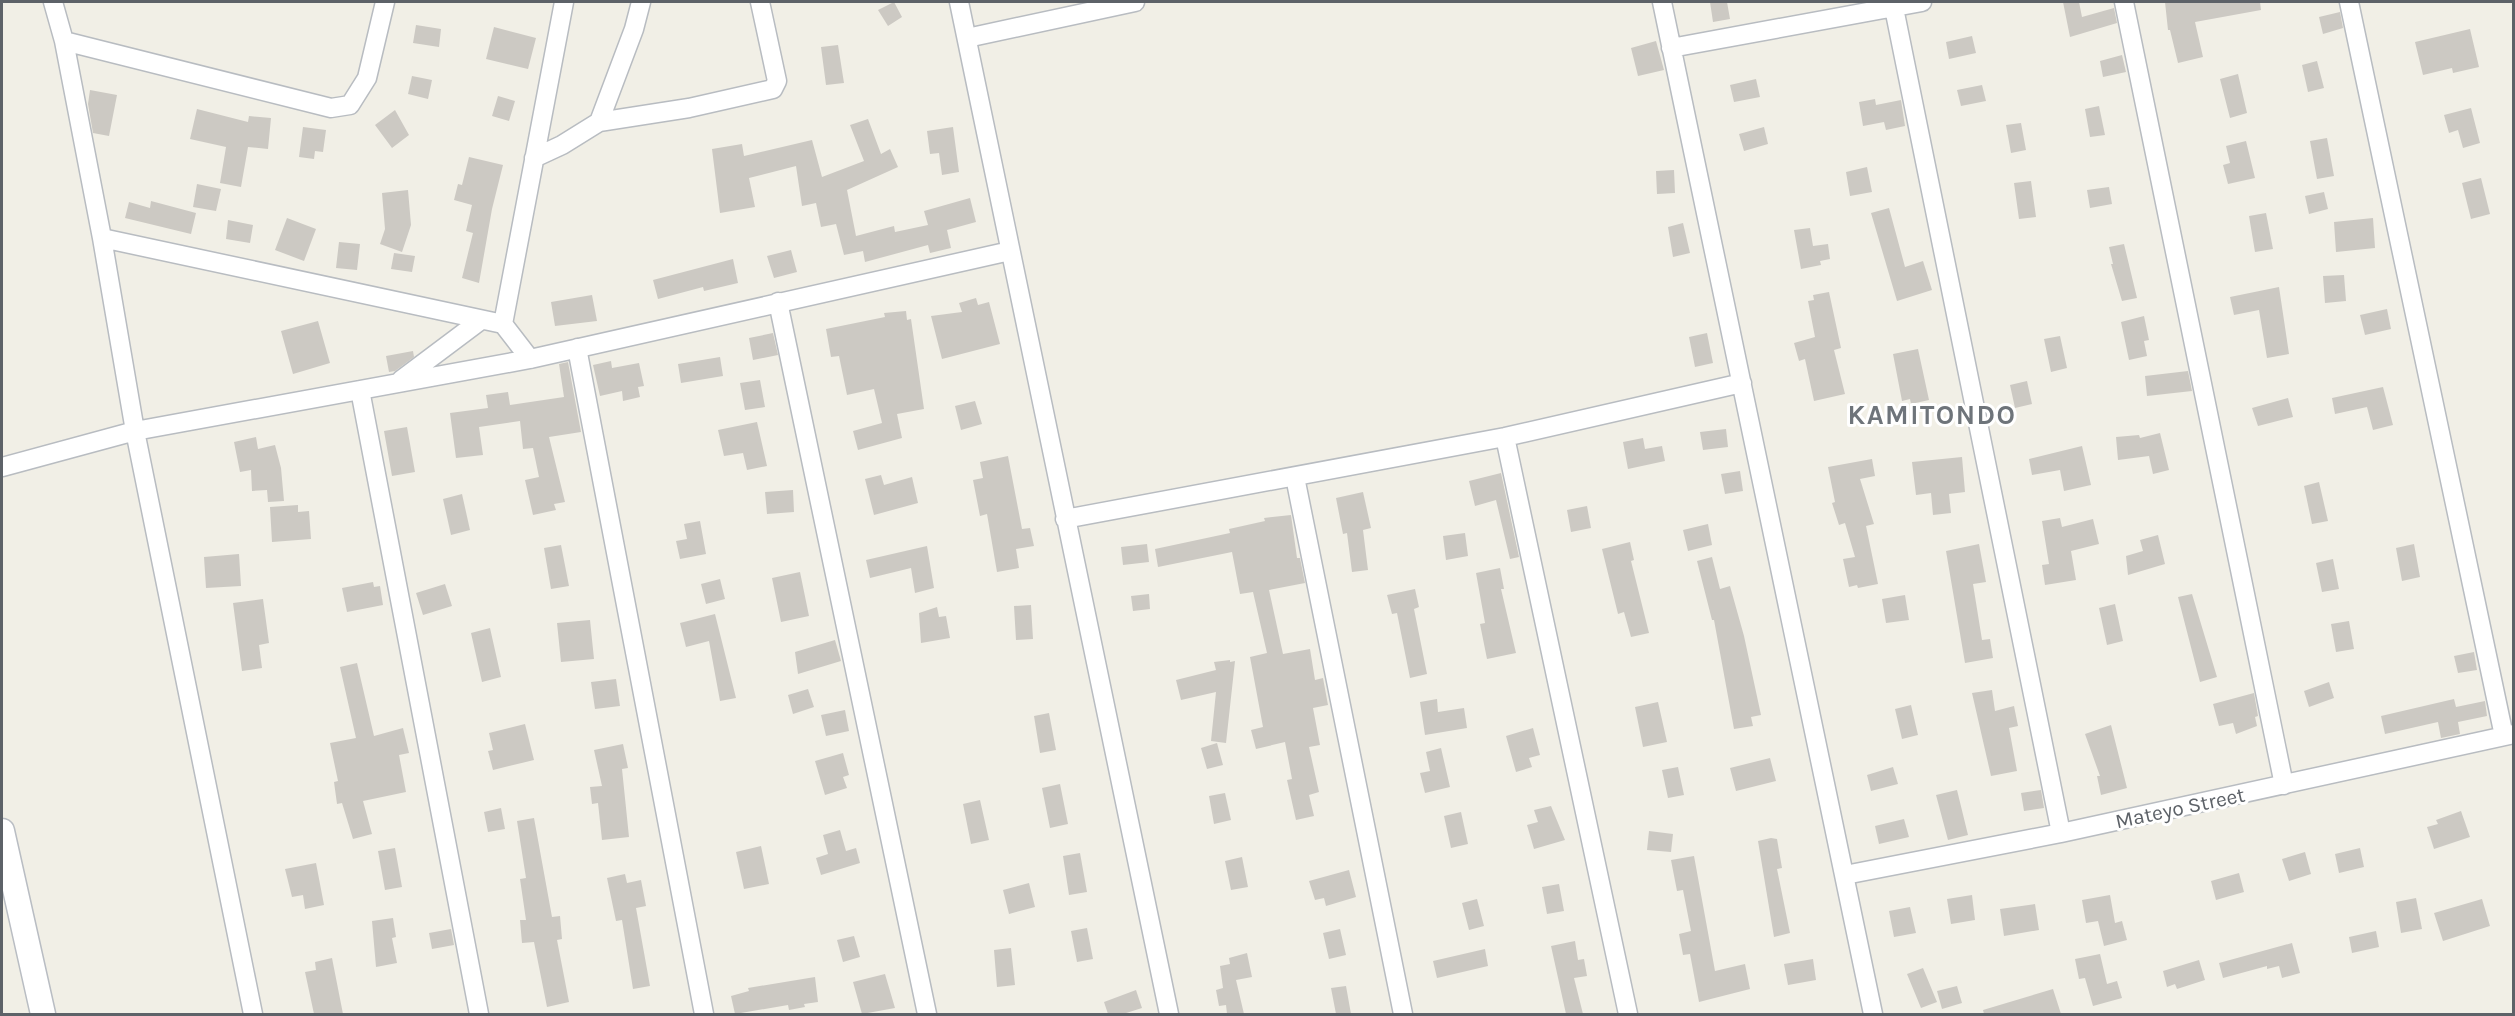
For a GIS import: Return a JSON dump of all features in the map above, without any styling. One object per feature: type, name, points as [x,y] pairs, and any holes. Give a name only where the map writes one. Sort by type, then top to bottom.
[{"type":"main road","points":[[2,831],[43,1014]]},
{"type":"street","points":[[53,2],[64,41],[102,238],[135,431],[253,1014]]},
{"type":"street","points":[[64,41],[331,108],[350,105],[359,94],[367,78],[385,2]]},
{"type":"street","points":[[503,324],[564,2]]},
{"type":"street","points":[[600,122],[634,30],[641,2]]},
{"type":"street","points":[[534,158],[562,145],[600,122],[689,108],[773,89],[777,81],[760,2]]},
{"type":"street","points":[[959,2],[1169,1014]]},
{"type":"street","points":[[967,38],[1135,2]]},
{"type":"street","points":[[1662,2],[1873,1014]]},
{"type":"street","points":[[1671,48],[1922,2]]},
{"type":"street","points":[[2124,2],[2284,785]]},
{"type":"street","points":[[2349,2],[2509,735]]},
{"type":"street","points":[[1894,8],[2061,833]]},
{"type":"street","points":[[102,238],[503,324],[530,359]]},
{"type":"street","points":[[2,467],[135,431],[530,359],[1010,251]]},
{"type":"street","points":[[777,302],[927,1014]]},
{"type":"street","points":[[397,383],[481,320]]},
{"type":"street","points":[[577,348],[704,1014]]},
{"type":"street","points":[[1065,519],[1505,437],[1743,383]]},
{"type":"street","points":[[360,390],[479,1014]]},
{"type":"street","points":[[1505,437],[1628,1014]]},
{"type":"street","points":[[1295,477],[1403,1014]]},
{"type":"street","name":"Mateyo Street","points":[[1845,874],[2061,833],[2509,735]]},
{"type":"building","points":[[894,2],[902,17],[888,26],[878,10]]},
{"type":"building","points":[[1710,2],[1727,2],[1730,19],[1713,22]]},
{"type":"building","points":[[2063,2],[2079,2],[2082,17],[2114,8],[2117,23],[2070,37]]},
{"type":"building","points":[[2165,2],[2260,2],[2261,10],[2195,22],[2203,57],[2178,63],[2170,30],[2168,30]]},
{"type":"building","points":[[2340,12],[2343,28],[2323,34],[2319,17]]},
{"type":"building","points":[[416,25],[441,29],[439,47],[413,43]]},
{"type":"building","points":[[494,27],[536,38],[528,69],[486,59]]},
{"type":"building","points":[[2470,29],[2479,67],[2453,73],[2452,68],[2423,75],[2415,42]]},
{"type":"building","points":[[1972,36],[1976,53],[1949,59],[1946,42]]},
{"type":"building","points":[[1656,41],[1664,70],[1638,76],[1631,48]]},
{"type":"building","points":[[838,45],[844,83],[826,85],[821,47]]},
{"type":"building","points":[[2122,55],[2126,72],[2103,77],[2100,61]]},
{"type":"building","points":[[2317,61],[2324,88],[2308,92],[2302,65]]},
{"type":"building","points":[[2238,74],[2247,113],[2230,118],[2220,79]]},
{"type":"building","points":[[412,76],[432,80],[428,99],[408,94]]},
{"type":"building","points":[[1756,79],[1760,97],[1734,102],[1730,85]]},
{"type":"building","points":[[1982,85],[1986,101],[1961,106],[1957,90]]},
{"type":"building","points":[[90,90],[117,95],[109,136],[93,133],[88,104]]},
{"type":"building","points":[[498,96],[515,101],[509,121],[492,116]]},
{"type":"building","points":[[1875,99],[1876,105],[1901,100],[1905,126],[1886,130],[1884,122],[1863,126],[1859,102]]},
{"type":"building","points":[[2099,106],[2105,135],[2090,137],[2085,109]]},
{"type":"building","points":[[2471,108],[2480,143],[2463,148],[2458,130],[2449,133],[2444,115]]},
{"type":"building","points":[[197,109],[248,122],[249,116],[271,118],[268,149],[248,147],[241,187],[220,183],[226,147],[190,139]]},
{"type":"building","points":[[395,110],[409,135],[392,148],[375,125]]},
{"type":"building","points":[[868,119],[881,154],[890,149],[898,167],[847,190],[856,236],[894,226],[895,232],[928,225],[924,211],[970,198],[976,222],[947,230],[951,248],[930,253],[928,245],[865,262],[863,251],[844,255],[836,224],[821,227],[816,203],[802,206],[796,166],[749,178],[755,207],[720,213],[712,149],[742,144],[744,156],[812,140],[822,177],[864,161],[850,125]]},
{"type":"building","points":[[2021,123],[2026,150],[2011,153],[2006,125]]},
{"type":"building","points":[[303,127],[326,130],[323,152],[315,151],[314,159],[299,157]]},
{"type":"building","points":[[953,127],[959,172],[942,175],[939,153],[930,154],[927,131]]},
{"type":"building","points":[[1764,127],[1768,144],[1744,151],[1739,134]]},
{"type":"building","points":[[2327,138],[2334,176],[2317,179],[2310,141]]},
{"type":"building","points":[[2246,141],[2255,178],[2228,184],[2223,165],[2230,163],[2226,146]]},
{"type":"building","points":[[469,157],[503,165],[492,209],[479,283],[462,278],[473,233],[466,231],[472,205],[454,200],[458,184],[462,185]]},
{"type":"building","points":[[1867,167],[1872,192],[1850,196],[1846,172]]},
{"type":"building","points":[[1674,170],[1675,193],[1657,194],[1656,171]]},
{"type":"building","points":[[2481,178],[2490,214],[2471,219],[2462,183]]},
{"type":"building","points":[[2031,181],[2036,217],[2019,219],[2014,183]]},
{"type":"building","points":[[197,184],[221,189],[216,211],[193,207]]},
{"type":"building","points":[[2109,187],[2112,204],[2090,208],[2087,190]]},
{"type":"building","points":[[408,190],[411,225],[402,252],[380,244],[385,229],[382,193]]},
{"type":"building","points":[[2324,192],[2328,209],[2309,214],[2305,196]]},
{"type":"building","points":[[151,201],[196,213],[191,234],[125,218],[129,202],[150,208]]},
{"type":"building","points":[[1889,208],[1905,267],[1923,261],[1932,290],[1897,301],[1871,213]]},
{"type":"building","points":[[2266,213],[2273,249],[2255,252],[2249,216]]},
{"type":"building","points":[[287,218],[316,229],[304,261],[275,250]]},
{"type":"building","points":[[2373,218],[2375,248],[2336,252],[2334,222]]},
{"type":"building","points":[[228,220],[253,225],[250,243],[226,239]]},
{"type":"building","points":[[1683,223],[1690,253],[1673,257],[1668,227]]},
{"type":"building","points":[[1810,228],[1813,246],[1828,244],[1830,259],[1820,261],[1821,265],[1801,269],[1794,230]]},
{"type":"building","points":[[339,242],[360,244],[357,270],[336,268]]},
{"type":"building","points":[[2124,244],[2137,298],[2122,301],[2111,264],[2113,264],[2109,247]]},
{"type":"building","points":[[791,250],[797,272],[774,278],[767,256]]},
{"type":"building","points":[[394,253],[415,256],[412,272],[391,269]]},
{"type":"building","points":[[733,259],[738,283],[704,291],[703,287],[658,299],[653,280]]},
{"type":"building","points":[[2344,275],[2346,301],[2325,303],[2323,276]]},
{"type":"building","points":[[2279,287],[2289,354],[2267,358],[2259,310],[2234,315],[2230,297]]},
{"type":"building","points":[[1829,292],[1841,348],[1834,350],[1845,394],[1814,401],[1805,359],[1799,361],[1794,343],[1815,337],[1808,301],[1814,300],[1813,295]]},
{"type":"building","points":[[592,295],[597,321],[555,326],[551,302]]},
{"type":"building","points":[[976,298],[978,305],[989,302],[1000,344],[942,359],[931,316],[962,312],[959,303]]},
{"type":"building","points":[[2387,309],[2391,329],[2365,335],[2360,315]]},
{"type":"building","points":[[906,311],[907,320],[911,319],[924,409],[897,414],[902,438],[858,450],[853,431],[882,423],[874,389],[847,395],[839,356],[831,357],[826,329],[885,317],[884,313]]},
{"type":"building","points":[[2144,316],[2149,340],[2144,341],[2147,356],[2129,360],[2121,322]]},
{"type":"building","points":[[318,321],[330,363],[293,374],[281,331]]},
{"type":"building","points":[[773,333],[778,355],[753,360],[749,338]]},
{"type":"building","points":[[1707,333],[1713,363],[1695,367],[1689,337]]},
{"type":"building","points":[[2060,336],[2067,368],[2051,372],[2044,339]]},
{"type":"building","points":[[1918,349],[1929,400],[1911,404],[1910,399],[1902,401],[1893,354]]},
{"type":"building","points":[[413,351],[414,357],[395,371],[389,372],[386,356]]},
{"type":"building","points":[[720,357],[723,376],[681,383],[678,364]]},
{"type":"building","points":[[611,361],[612,368],[639,363],[644,386],[638,387],[640,397],[623,401],[622,391],[600,396],[593,365]]},
{"type":"building","points":[[568,362],[581,432],[549,437],[565,502],[554,504],[556,510],[533,515],[525,480],[539,477],[533,448],[523,449],[520,421],[479,427],[483,455],[456,458],[450,413],[488,408],[486,395],[508,392],[510,405],[564,397],[559,364]]},
{"type":"building","points":[[2188,371],[2192,391],[2147,396],[2145,376]]},
{"type":"building","points":[[760,380],[765,407],[745,410],[740,383]]},
{"type":"building","points":[[2027,381],[2032,404],[2015,408],[2010,385]]},
{"type":"building","points":[[2383,387],[2393,425],[2373,430],[2367,407],[2335,414],[2332,398]]},
{"type":"building","points":[[2288,398],[2293,417],[2258,426],[2252,408]]},
{"type":"building","points":[[975,401],[982,424],[961,430],[955,406]]},
{"type":"building","points":[[757,422],[767,466],[747,470],[743,453],[724,456],[718,430]]},
{"type":"building","points":[[407,427],[415,472],[392,476],[384,431]]},
{"type":"building","points":[[1726,429],[1728,447],[1703,450],[1700,432]]},
{"type":"building","points":[[2160,433],[2169,470],[2153,474],[2149,456],[2118,460],[2116,437],[2139,435],[2140,438]]},
{"type":"building","points":[[256,437],[258,449],[275,445],[281,468],[284,501],[268,502],[267,490],[252,491],[251,470],[240,472],[234,442]]},
{"type":"building","points":[[1643,438],[1645,449],[1662,446],[1665,461],[1628,469],[1623,442]]},
{"type":"building","points":[[2082,446],[2091,485],[2064,491],[2060,470],[2032,475],[2029,459]]},
{"type":"building","points":[[1008,456],[1022,529],[1030,528],[1034,546],[1016,549],[1019,568],[997,572],[987,514],[980,516],[973,480],[983,478],[980,462]]},
{"type":"building","points":[[1962,457],[1965,492],[1949,494],[1951,513],[1933,515],[1931,493],[1916,495],[1912,462]]},
{"type":"building","points":[[1872,459],[1875,476],[1860,479],[1874,524],[1866,526],[1878,584],[1858,588],[1857,585],[1849,587],[1843,559],[1855,557],[1845,523],[1839,525],[1832,503],[1835,502],[1828,467]]},
{"type":"building","points":[[1740,471],[1743,491],[1725,494],[1721,474]]},
{"type":"building","points":[[1501,473],[1519,557],[1510,559],[1496,500],[1475,506],[1469,481]]},
{"type":"building","points":[[881,475],[884,485],[912,477],[918,503],[874,515],[865,479]]},
{"type":"building","points":[[2319,482],[2328,521],[2312,524],[2304,486]]},
{"type":"building","points":[[793,490],[794,512],[767,514],[765,492]]},
{"type":"building","points":[[1363,492],[1371,528],[1363,530],[1368,570],[1352,572],[1347,533],[1343,534],[1336,498]]},
{"type":"building","points":[[462,494],[470,530],[451,535],[443,499]]},
{"type":"building","points":[[298,505],[298,512],[309,511],[311,539],[272,542],[270,507]]},
{"type":"building","points":[[1587,506],[1591,528],[1571,532],[1567,510]]},
{"type":"building","points":[[1291,515],[1297,558],[1300,558],[1305,583],[1269,590],[1283,654],[1310,649],[1315,680],[1323,678],[1328,705],[1313,708],[1320,745],[1309,747],[1319,792],[1309,795],[1314,816],[1296,820],[1287,780],[1292,779],[1285,742],[1256,749],[1251,730],[1263,727],[1250,657],[1267,653],[1253,592],[1240,594],[1232,552],[1158,567],[1155,549],[1230,533],[1229,529],[1265,521],[1264,518]]},
{"type":"building","points":[[2060,518],[2062,527],[2093,519],[2099,544],[2071,551],[2076,580],[2045,585],[2042,565],[2049,564],[2042,521]]},
{"type":"building","points":[[700,521],[706,554],[680,559],[676,541],[687,539],[684,524]]},
{"type":"building","points":[[1708,524],[1712,545],[1688,551],[1683,530]]},
{"type":"building","points":[[1465,533],[1468,556],[1446,560],[1443,536]]},
{"type":"building","points":[[2158,535],[2165,564],[2128,575],[2126,556],[2143,551],[2140,540]]},
{"type":"building","points":[[1630,542],[1634,560],[1631,561],[1649,633],[1631,637],[1624,612],[1618,614],[1602,549]]},
{"type":"building","points":[[1147,544],[1149,562],[1123,565],[1121,547]]},
{"type":"building","points":[[1979,544],[1986,582],[1973,584],[1982,640],[1990,639],[1993,658],[1965,663],[1946,551]]},
{"type":"building","points":[[2414,544],[2420,577],[2402,581],[2396,548]]},
{"type":"building","points":[[561,545],[569,586],[551,589],[544,548]]},
{"type":"building","points":[[927,546],[934,588],[915,593],[911,568],[870,578],[866,560]]},
{"type":"building","points":[[239,554],[241,586],[206,588],[204,557]]},
{"type":"building","points":[[1712,557],[1720,589],[1730,586],[1744,636],[1761,715],[1751,717],[1753,726],[1734,729],[1714,620],[1712,620],[1697,561]]},
{"type":"building","points":[[2333,559],[2339,589],[2322,592],[2316,563]]},
{"type":"building","points":[[1500,568],[1504,589],[1501,589],[1516,653],[1487,659],[1480,624],[1485,623],[1476,573]]},
{"type":"building","points":[[800,572],[809,616],[781,622],[772,578]]},
{"type":"building","points":[[720,579],[725,599],[706,604],[701,584]]},
{"type":"building","points":[[373,582],[374,587],[380,586],[383,605],[347,612],[342,588]]},
{"type":"building","points":[[445,584],[452,606],[423,615],[416,593]]},
{"type":"building","points":[[1415,589],[1419,607],[1414,609],[1427,674],[1410,678],[1397,613],[1392,614],[1387,595]]},
{"type":"building","points":[[1149,594],[1150,609],[1133,611],[1131,596]]},
{"type":"building","points":[[2192,594],[2217,677],[2200,682],[2178,597]]},
{"type":"building","points":[[1905,595],[1909,620],[1886,623],[1882,599]]},
{"type":"building","points":[[263,599],[269,643],[259,645],[262,668],[242,671],[233,603]]},
{"type":"building","points":[[2115,604],[2123,641],[2107,645],[2099,608]]},
{"type":"building","points":[[1031,605],[1033,639],[1016,640],[1014,606]]},
{"type":"building","points":[[937,607],[939,617],[946,616],[950,638],[921,643],[919,613]]},
{"type":"building","points":[[715,614],[736,698],[720,701],[709,641],[686,647],[680,623]]},
{"type":"building","points":[[590,620],[594,659],[561,662],[557,623]]},
{"type":"building","points":[[2349,621],[2354,649],[2336,652],[2331,624]]},
{"type":"building","points":[[490,628],[501,677],[482,682],[471,633]]},
{"type":"building","points":[[835,640],[841,661],[798,674],[795,652]]},
{"type":"building","points":[[2474,652],[2477,670],[2458,673],[2454,656]]},
{"type":"building","points":[[1230,660],[1230,662],[1235,661],[1226,743],[1211,741],[1216,692],[1181,700],[1176,680],[1216,670],[1214,662]]},
{"type":"building","points":[[357,663],[374,736],[403,728],[409,753],[399,755],[406,792],[363,801],[372,834],[353,839],[342,803],[337,804],[334,782],[338,781],[330,743],[356,738],[340,667]]},
{"type":"building","points":[[616,679],[620,706],[595,709],[591,682]]},
{"type":"building","points":[[2329,682],[2334,698],[2309,707],[2304,691]]},
{"type":"building","points":[[808,689],[814,707],[793,714],[788,695]]},
{"type":"building","points":[[1992,690],[1995,711],[2014,706],[2018,726],[2009,728],[2017,771],[1991,776],[1972,693]]},
{"type":"building","points":[[2254,693],[2258,716],[2255,717],[2257,726],[2236,734],[2233,723],[2219,726],[2213,704]]},
{"type":"building","points":[[1437,699],[1438,712],[1464,708],[1467,728],[1425,735],[1420,702]]},
{"type":"building","points":[[2454,699],[2456,707],[2485,701],[2487,716],[2458,722],[2460,734],[2441,738],[2438,722],[2385,734],[2381,716]]},
{"type":"building","points":[[1658,702],[1667,742],[1643,747],[1635,707]]},
{"type":"building","points":[[1911,705],[1918,735],[1902,739],[1895,709]]},
{"type":"building","points":[[845,710],[849,731],[826,736],[821,715]]},
{"type":"building","points":[[1049,713],[1056,750],[1040,753],[1034,716]]},
{"type":"building","points":[[525,724],[534,760],[493,770],[488,751],[493,750],[489,733]]},
{"type":"building","points":[[2111,725],[2127,788],[2101,795],[2097,776],[2100,776],[2085,734]]},
{"type":"building","points":[[1533,728],[1540,755],[1529,758],[1532,767],[1516,772],[1506,736]]},
{"type":"building","points":[[1217,743],[1223,765],[1207,769],[1201,748]]},
{"type":"building","points":[[623,744],[628,768],[622,769],[629,837],[602,840],[598,803],[592,804],[590,787],[602,786],[594,750]]},
{"type":"building","points":[[1441,748],[1450,787],[1425,793],[1420,773],[1430,771],[1426,752]]},
{"type":"building","points":[[843,753],[849,775],[843,777],[847,788],[825,795],[815,761]]},
{"type":"building","points":[[1770,758],[1776,781],[1736,791],[1730,768]]},
{"type":"building","points":[[1678,767],[1684,795],[1668,798],[1662,770]]},
{"type":"building","points":[[1893,767],[1898,784],[1871,791],[1867,775]]},
{"type":"building","points":[[1060,784],[1068,824],[1050,828],[1042,788]]},
{"type":"building","points":[[1957,790],[1968,835],[1948,840],[1936,795]]},
{"type":"building","points":[[2041,790],[2044,808],[2024,811],[2021,793]]},
{"type":"building","points":[[1225,793],[1231,820],[1214,824],[1209,796]]},
{"type":"building","points":[[980,800],[989,840],[971,844],[963,804]]},
{"type":"building","points":[[1551,806],[1565,840],[1534,849],[1527,825],[1538,822],[1534,810]]},
{"type":"building","points":[[501,808],[505,829],[488,832],[484,812]]},
{"type":"building","points":[[2461,811],[2470,837],[2434,849],[2427,827],[2438,824],[2436,820]]},
{"type":"building","points":[[1461,812],[1468,844],[1451,848],[1444,816]]},
{"type":"building","points":[[534,818],[552,917],[560,916],[562,939],[557,940],[569,1002],[547,1007],[534,942],[522,943],[520,920],[526,920],[520,879],[526,878],[517,821]]},
{"type":"building","points":[[1904,819],[1909,837],[1879,844],[1875,826]]},
{"type":"building","points":[[840,830],[846,851],[856,848],[860,863],[821,875],[816,858],[828,854],[823,835]]},
{"type":"building","points":[[1649,831],[1673,834],[1671,852],[1647,850]]},
{"type":"building","points":[[1777,839],[1782,868],[1777,869],[1790,933],[1774,937],[1758,841]]},
{"type":"building","points":[[761,846],[769,884],[744,889],[736,852]]},
{"type":"building","points":[[395,848],[402,887],[385,890],[378,851]]},
{"type":"building","points":[[2360,848],[2364,867],[2339,873],[2335,854]]},
{"type":"building","points":[[2305,852],[2311,874],[2289,881],[2282,859]]},
{"type":"building","points":[[1080,853],[1087,892],[1069,895],[1063,856]]},
{"type":"building","points":[[1694,856],[1715,971],[1745,964],[1750,989],[1699,1002],[1690,954],[1683,955],[1679,934],[1691,931],[1683,890],[1677,891],[1671,860]]},
{"type":"building","points":[[1242,857],[1248,887],[1231,890],[1225,861]]},
{"type":"building","points":[[316,863],[324,905],[305,909],[303,895],[292,897],[285,869]]},
{"type":"building","points":[[1349,870],[1356,897],[1326,906],[1324,898],[1315,900],[1309,881]]},
{"type":"building","points":[[2239,873],[2244,892],[2216,900],[2211,881]]},
{"type":"building","points":[[625,874],[627,883],[641,880],[646,906],[636,908],[650,986],[633,989],[622,920],[616,921],[607,878]]},
{"type":"building","points":[[1029,883],[1035,907],[1009,914],[1003,890]]},
{"type":"building","points":[[1559,884],[1564,911],[1547,914],[1542,887]]},
{"type":"building","points":[[1972,895],[1975,920],[1951,924],[1947,899]]},
{"type":"building","points":[[2110,895],[2115,923],[2122,921],[2127,940],[2104,946],[2098,921],[2086,923],[2082,900]]},
{"type":"building","points":[[2416,898],[2422,929],[2401,933],[2396,902]]},
{"type":"building","points":[[1477,899],[1484,926],[1469,930],[1462,903]]},
{"type":"building","points":[[2482,899],[2490,926],[2443,941],[2434,913]]},
{"type":"building","points":[[2035,904],[2039,930],[2004,936],[2000,909]]},
{"type":"building","points":[[1910,907],[1916,933],[1894,937],[1889,911]]},
{"type":"building","points":[[393,918],[396,937],[392,938],[397,963],[376,967],[372,921]]},
{"type":"building","points":[[1087,928],[1093,959],[1077,962],[1071,931]]},
{"type":"building","points":[[451,929],[454,945],[432,949],[429,933]]},
{"type":"building","points":[[1340,929],[1346,955],[1329,959],[1323,933]]},
{"type":"building","points":[[2376,931],[2379,947],[2352,953],[2349,937]]},
{"type":"building","points":[[854,936],[860,957],[843,962],[837,940]]},
{"type":"building","points":[[1575,941],[1578,960],[1584,959],[1587,976],[1574,978],[1583,1014],[1566,1014],[1551,946]]},
{"type":"building","points":[[2292,943],[2300,973],[2282,978],[2279,966],[2267,969],[2267,966],[2223,978],[2219,963]]},
{"type":"building","points":[[1011,948],[1015,985],[997,987],[994,950]]},
{"type":"building","points":[[1485,949],[1488,966],[1437,978],[1433,961]]},
{"type":"building","points":[[1247,953],[1252,977],[1236,980],[1244,1014],[1227,1014],[1226,1005],[1219,1006],[1216,990],[1223,988],[1220,966],[1230,964],[1229,958]]},
{"type":"building","points":[[2100,954],[2107,984],[2117,981],[2122,998],[2093,1006],[2085,978],[2079,979],[2075,959]]},
{"type":"building","points":[[332,958],[343,1014],[314,1014],[305,972],[316,970],[315,962]]},
{"type":"building","points":[[1813,959],[1816,980],[1788,985],[1784,964]]},
{"type":"building","points":[[2199,960],[2205,980],[2177,989],[2175,984],[2167,987],[2163,971]]},
{"type":"building","points":[[1923,968],[1937,1002],[1921,1008],[1907,974]]},
{"type":"building","points":[[885,974],[895,1008],[862,1014],[853,982]]},
{"type":"building","points":[[815,977],[818,1002],[789,1010],[788,1005],[735,1014],[731,996],[749,991],[748,988]]},
{"type":"building","points":[[1346,986],[1351,1014],[1336,1014],[1331,988]]},
{"type":"building","points":[[1957,986],[1962,1003],[1942,1009],[1937,991]]},
{"type":"building","points":[[2053,989],[2061,1014],[1984,1014],[1983,1010]]},
{"type":"building","points":[[1136,990],[1142,1008],[1123,1014],[1108,1014],[1104,1002]]},
{"type":"district","name":"KAMITONDO","points":[[1932,415]]}]
